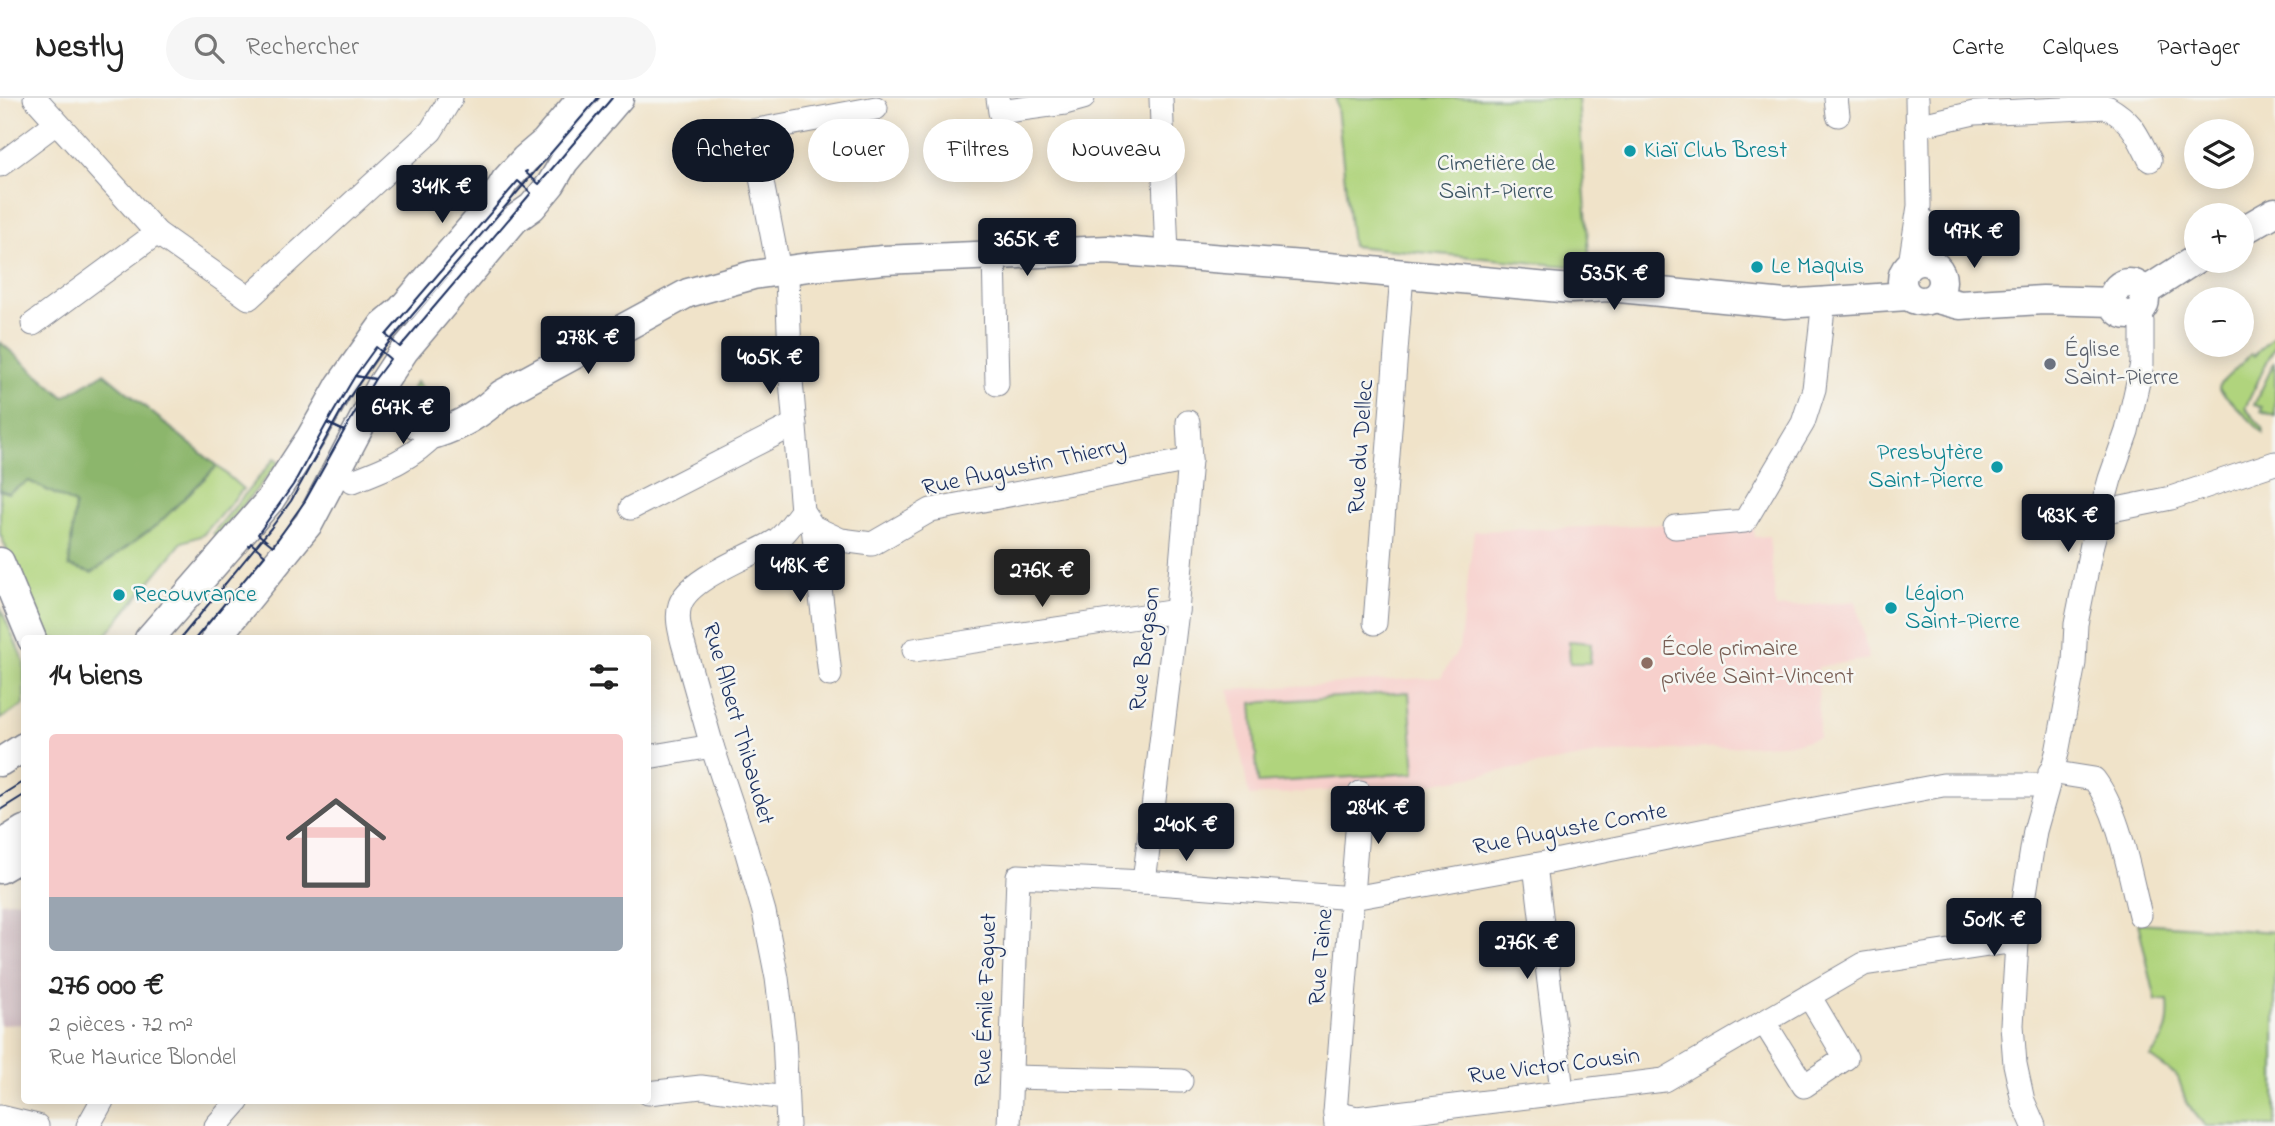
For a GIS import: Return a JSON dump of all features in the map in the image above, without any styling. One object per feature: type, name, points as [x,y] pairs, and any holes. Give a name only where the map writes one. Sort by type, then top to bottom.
[{"type":"main road","points":[[152,635],[270,500],[341,384],[383,325],[401,310],[489,207],[505,181],[545,142],[582,98]]},
{"type":"main road","points":[[218,635],[309,523],[382,386],[404,351],[515,219],[533,207],[564,162],[619,98]]},
{"type":"main road","points":[[2254,224],[2275,212]]},
{"type":"main road","points":[[369,413],[376,409],[388,411],[435,434],[453,429],[484,411],[502,394],[688,293],[723,282],[783,270],[883,260],[1108,250],[1571,289],[1609,287],[1785,304],[1824,300],[1862,286],[1921,280],[1960,305],[2043,300],[2132,302],[2184,267]]},
{"type":"main road","points":[[341,384],[352,381],[382,386],[404,400],[445,415],[456,413],[477,400],[502,394]]},
{"type":"main road","points":[[0,562],[30,635]]},
{"type":"main road","points":[[0,762],[21,749]]},
{"type":"main road","points":[[0,844],[21,832]]},
{"type":"main road","points":[[0,844],[21,854]]},
{"type":"main road","points":[[0,869],[21,857]]},
{"type":"street","points":[[35,98],[157,233],[249,298],[431,131],[451,98]]},
{"type":"street","points":[[998,98],[1000,112],[1083,98]]},
{"type":"street","points":[[1161,98],[1167,255]]},
{"type":"street","points":[[1916,98],[1921,280]]},
{"type":"street","points":[[1917,126],[1974,113],[2107,107],[2132,125],[2150,160]]},
{"type":"street","points":[[830,676],[795,424],[787,278],[777,261],[752,131],[876,108]]},
{"type":"street","points":[[0,165],[56,123]]},
{"type":"street","points":[[33,324],[157,233]]},
{"type":"street","points":[[994,254],[997,384]]},
{"type":"street","name":"Rue du Dellec","points":[[1376,623],[1402,274]]},
{"type":"street","points":[[1675,527],[1745,521],[1803,423],[1814,389],[1824,300]]},
{"type":"street","points":[[2034,1126],[2023,1101],[2015,1063],[2012,1025],[2017,943],[2035,831],[2057,753],[2074,663],[2079,607],[2092,544],[2127,430],[2143,364],[2142,321],[2132,302]]},
{"type":"street","name":"Rue Bergson","points":[[1144,882],[1177,611],[1190,460],[1188,422]]},
{"type":"street","points":[[631,508],[795,424]]},
{"type":"street","points":[[354,481],[401,462],[425,445],[435,434]]},
{"type":"street","name":"Rue Augustin Thierry","points":[[807,519],[842,540],[872,544],[931,510],[1190,460]]},
{"type":"street","points":[[2102,512],[2171,498],[2275,463]]},
{"type":"street","name":"Rue Albert Thibaudet","points":[[788,1126],[784,1036],[777,978],[764,912],[678,627],[680,605],[689,590],[728,565],[779,539],[807,519]]},
{"type":"street","points":[[914,650],[1177,611]]},
{"type":"street","points":[[651,756],[712,746]]},
{"type":"street","name":"Rue Auguste Comte","points":[[1018,876],[1144,882],[1353,898],[1942,785],[2048,778],[2094,779],[2105,793],[2140,915]]},
{"type":"street","name":"Rue Taine","points":[[1335,1119],[1360,793]]},
{"type":"street","points":[[1535,865],[1562,1091]]},
{"type":"street","name":"Rue Émile Faguet","points":[[1009,1126],[1018,876]]},
{"type":"street","name":"Rue Victor Cousin","points":[[1335,1119],[1664,1080],[1864,964],[2017,943]]},
{"type":"street","points":[[1764,1022],[1804,1086],[1846,1058],[1809,996]]},
{"type":"street","points":[[1012,1077],[1181,1081]]},
{"type":"street","points":[[651,1093],[701,1087],[785,1098]]},
{"type":"street","points":[[88,1126],[100,1104]]},
{"type":"street","points":[[216,1126],[235,1104]]},
{"type":"street","points":[[0,1117],[37,1126]]},
{"type":"shaded area","name":"École primaire privée Saint-Vincent","points":[[1670,524],[1753,526],[1755,537],[1769,536],[1776,608],[1856,601],[1869,659],[1818,667],[1819,737],[1798,743],[1597,754],[1431,784],[1249,796],[1229,690],[1441,677],[1459,648],[1474,531]]},
{"type":"shaded area","points":[[21,900],[21,1024],[0,1025],[0,902]]},
{"type":"green space","name":"Cimetière de Saint-Pierre","points":[[1336,98],[1578,98],[1590,268],[1352,246]]},
{"type":"green space","points":[[2275,334],[2275,345],[2245,408],[2263,428],[2263,433],[2219,389],[2220,384],[2248,357],[2254,356]]},
{"type":"green space","points":[[0,342],[64,397],[104,373],[217,466],[158,524],[92,573],[69,566],[75,504],[29,481],[8,493],[0,490]]},
{"type":"green space","points":[[2275,361],[2275,416],[2254,405]]},
{"type":"green space","points":[[416,382],[435,402],[433,406],[410,394]]},
{"type":"green space","points":[[275,458],[279,462],[217,537],[213,533]]},
{"type":"green space","points":[[217,466],[243,489],[203,535],[182,542],[106,635],[45,635],[0,534],[0,490],[8,493],[29,481],[75,504],[69,566],[135,540],[158,524]]},
{"type":"green space","points":[[0,607],[21,655],[21,707],[0,719]]},
{"type":"green space","points":[[1569,641],[1591,643],[1590,663],[1570,663]]},
{"type":"green space","points":[[1409,692],[1415,773],[1258,783],[1252,703]]},
{"type":"green space","points":[[2138,923],[2275,932],[2275,1126],[2205,1126],[2187,1104],[2178,1077],[2150,1057],[2166,1031],[2168,1000],[2156,1001]]},
{"type":"tram line","points":[[183,635],[291,501],[346,402],[379,354],[598,98]]},
{"type":"tram line","points":[[527,171],[525,172],[539,184],[612,98]]},
{"type":"tram line","points":[[518,181],[531,193],[400,347],[386,335],[518,181]]},
{"type":"tram line","points":[[376,347],[390,359],[375,379],[355,376],[376,347]]},
{"type":"tram line","points":[[355,376],[375,379],[344,431],[327,423],[355,376]]},
{"type":"tram line","points":[[327,423],[344,431],[305,501],[273,546],[258,534],[293,485],[327,423]]},
{"type":"tram line","points":[[198,635],[265,555],[251,543],[249,546]]},
{"type":"tram line","points":[[0,796],[21,783]]},
{"type":"tram line","points":[[0,810],[21,797]]},
{"type":"place","name":"Kiaï Club Brest","points":[[1630,151]]},
{"type":"place","name":"Le Maquis","points":[[1757,267]]},
{"type":"place","name":"Église Saint-Pierre","points":[[2050,364]]},
{"type":"place","name":"Presbytère Saint-Pierre","points":[[1997,467]]},
{"type":"place","name":"Recouvrance","points":[[119,595]]},
{"type":"place","name":"Légion Saint-Pierre","points":[[1891,608]]},
{"type":"place","name":"École primaire privée Saint-Vincent","points":[[1647,663]]}]
